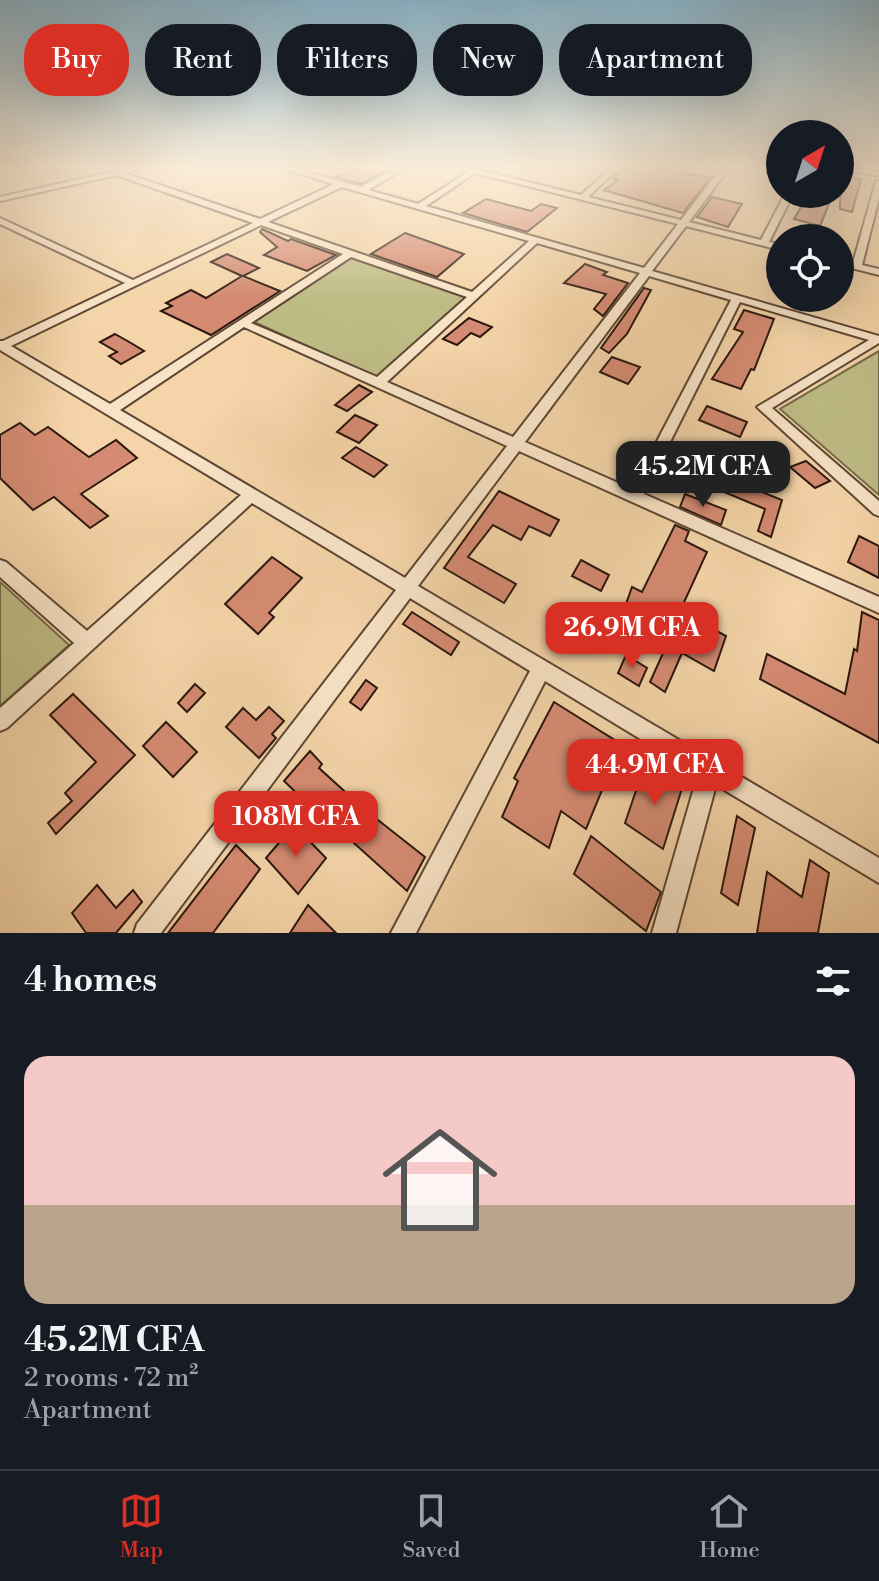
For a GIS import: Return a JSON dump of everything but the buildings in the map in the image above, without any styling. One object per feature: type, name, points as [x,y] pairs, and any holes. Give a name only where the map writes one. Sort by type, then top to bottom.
[{"type":"street","points":[[231,212],[474,296]]},
{"type":"street","points":[[1,346],[284,212]]},
{"type":"street","points":[[435,212],[879,339]]},
{"type":"street","points":[[637,212],[764,243],[780,212]]},
{"type":"street","points":[[146,933],[693,212]]},
{"type":"street","points":[[857,266],[871,212]]},
{"type":"street","points":[[0,221],[135,284]]},
{"type":"street","points":[[378,383],[535,240]]},
{"type":"street","points":[[110,410],[350,253]]},
{"type":"street","points":[[854,265],[879,272]]},
{"type":"street","points":[[635,497],[737,298]]},
{"type":"street","points":[[243,323],[879,605]]},
{"type":"street","points":[[879,339],[763,407],[879,510]]},
{"type":"street","points":[[1,346],[879,871]]},
{"type":"street","points":[[0,721],[251,495]]},
{"type":"street","points":[[0,567],[87,643]]},
{"type":"street","points":[[403,933],[541,669]]},
{"type":"street","points":[[664,933],[710,769]]},
{"type":"shaded area","points":[[354,256],[468,296],[376,377],[254,322]]},
{"type":"shaded area","points":[[879,351],[879,495],[780,409]]},
{"type":"shaded area","points":[[0,582],[69,645],[0,706]]}]
